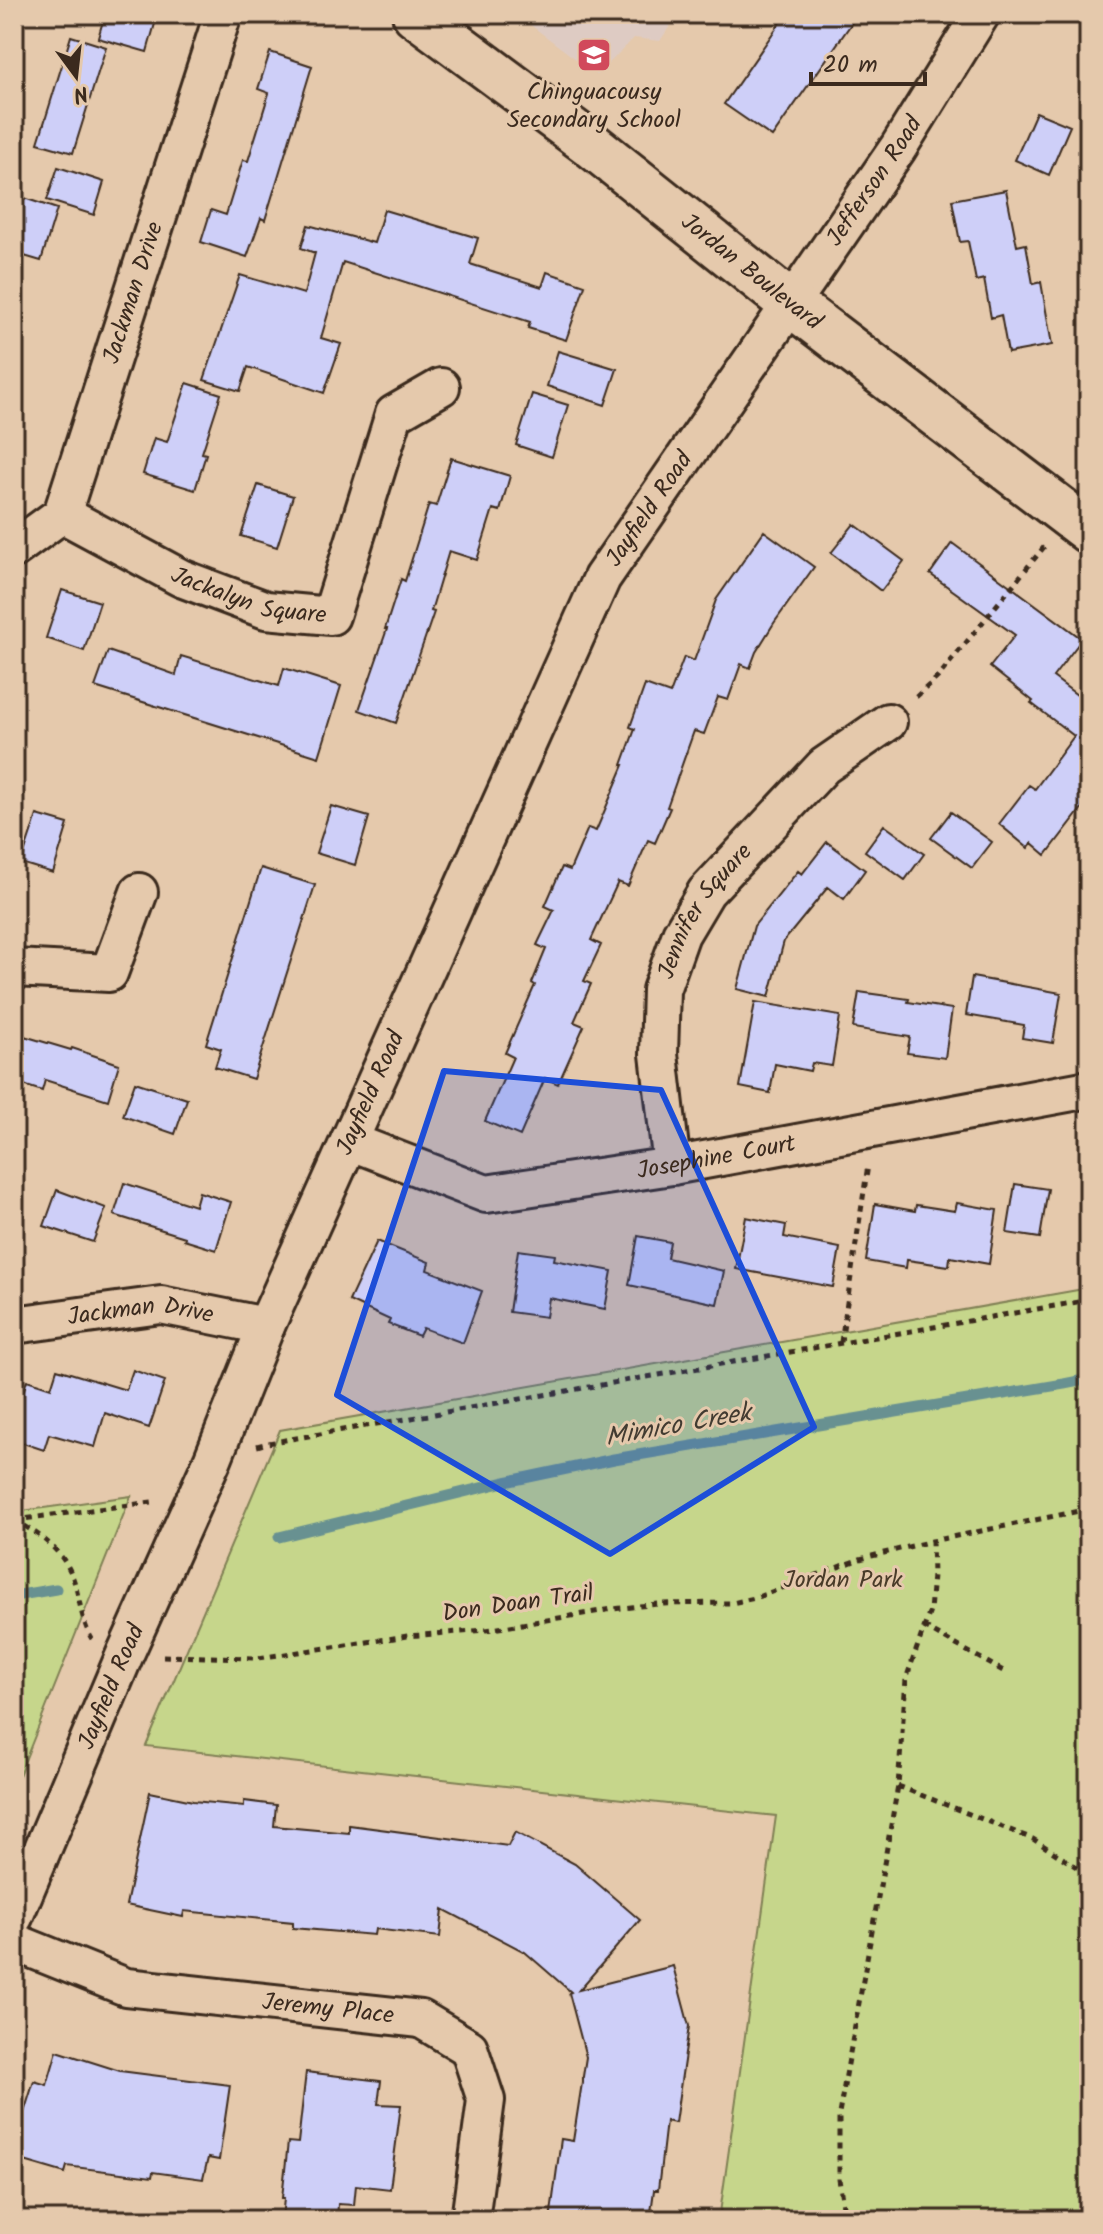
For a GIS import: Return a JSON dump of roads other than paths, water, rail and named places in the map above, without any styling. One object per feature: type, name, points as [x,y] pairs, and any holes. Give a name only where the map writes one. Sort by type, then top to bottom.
[{"type":"street","name":"Jackman Drive","points":[[62,514],[223,14]]},
{"type":"street","name":"Jordan Boulevard","points":[[415,14],[593,146],[791,304],[1079,523]]},
{"type":"street","name":"Jefferson Road","points":[[791,304],[898,148],[981,14]]},
{"type":"street","name":"Jayfield Road","points":[[14,1917],[125,1654],[212,1461],[266,1326],[602,578],[791,304]]},
{"type":"street","name":"Jackalyn Square","points":[[62,514],[181,578],[266,610],[331,616],[394,414],[441,387]]},
{"type":"street","points":[[14,549],[62,514]]},
{"type":"street","name":"Jennifer Square","points":[[672,1166],[659,1054],[661,990],[681,934],[706,892],[824,766],[888,722]]},
{"type":"street","points":[[14,968],[109,973],[139,892]]},
{"type":"street","name":"Josephine Court","points":[[349,1141],[486,1194],[672,1166],[1089,1089]]},
{"type":"street","name":"Jackman Drive","points":[[14,1325],[161,1305],[266,1326]]},
{"type":"street","name":"Jeremy Place","points":[[14,1942],[126,1987],[421,2019],[469,2048],[486,2100],[470,2220]]},
{"type":"waterway","name":"Mimico Creek","points":[[279,1537],[614,1459],[1089,1379]]},
{"type":"waterway","name":"Mimico Creek","points":[[14,1596],[56,1589]]},
{"type":"place","name":"Chinguacousy Secondary School","points":[[594,55]]},
{"type":"park label","name":"Jordan Park","points":[[843,1580]]}]
